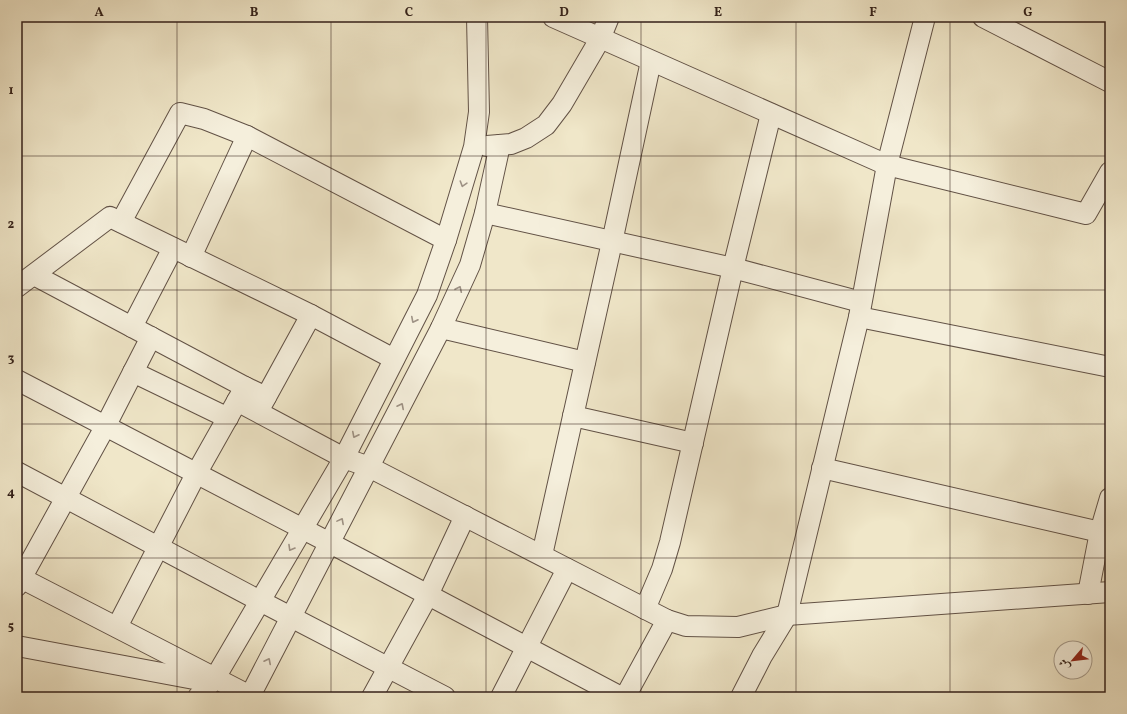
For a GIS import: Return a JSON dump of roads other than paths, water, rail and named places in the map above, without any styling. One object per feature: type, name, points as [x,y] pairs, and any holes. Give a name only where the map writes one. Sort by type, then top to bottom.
[{"type":"street","points":[[198,697],[221,686],[260,601],[344,458],[427,295],[446,240],[474,147],[479,112],[477,17]]},
{"type":"street","points":[[554,17],[600,39],[887,165],[1086,214],[1110,172]]},
{"type":"street","points":[[474,147],[511,144],[526,138],[546,125],[562,104],[600,39],[609,17]]},
{"type":"street","points":[[741,697],[762,656],[787,615],[860,310],[887,165],[925,17]]},
{"type":"street","points":[[983,17],[1110,82]]},
{"type":"street","points":[[542,555],[651,61]]},
{"type":"street","points":[[121,222],[180,113],[204,119],[247,136],[446,240]]},
{"type":"street","points":[[645,609],[662,569],[670,542],[733,268],[771,114]]},
{"type":"street","points":[[132,327],[182,252],[247,136]]},
{"type":"street","points":[[17,646],[221,686],[251,697],[291,616],[441,328],[470,265],[485,213],[500,145]]},
{"type":"street","points":[[485,213],[733,268],[860,310],[1110,367]]},
{"type":"street","points":[[17,287],[110,217],[311,315],[394,359]]},
{"type":"street","points":[[34,275],[151,337],[236,402]]},
{"type":"street","points":[[262,405],[311,315]]},
{"type":"street","points":[[441,328],[585,362]]},
{"type":"street","points":[[151,337],[105,427],[18,580],[116,627],[221,686]]},
{"type":"street","points":[[133,372],[236,402],[262,405],[344,458],[369,467],[667,620],[686,626],[738,627],[787,615],[1110,592]]},
{"type":"street","points":[[17,380],[621,697]]},
{"type":"street","points":[[116,627],[196,474],[236,402]]},
{"type":"street","points":[[573,416],[693,444]]},
{"type":"street","points":[[822,468],[1100,532]]},
{"type":"street","points":[[17,472],[445,697]]},
{"type":"street","points":[[1088,594],[1100,532],[1110,498]]},
{"type":"street","points":[[372,697],[428,595],[465,516]]},
{"type":"street","points":[[500,697],[568,569]]},
{"type":"street","points":[[625,697],[667,620]]}]
